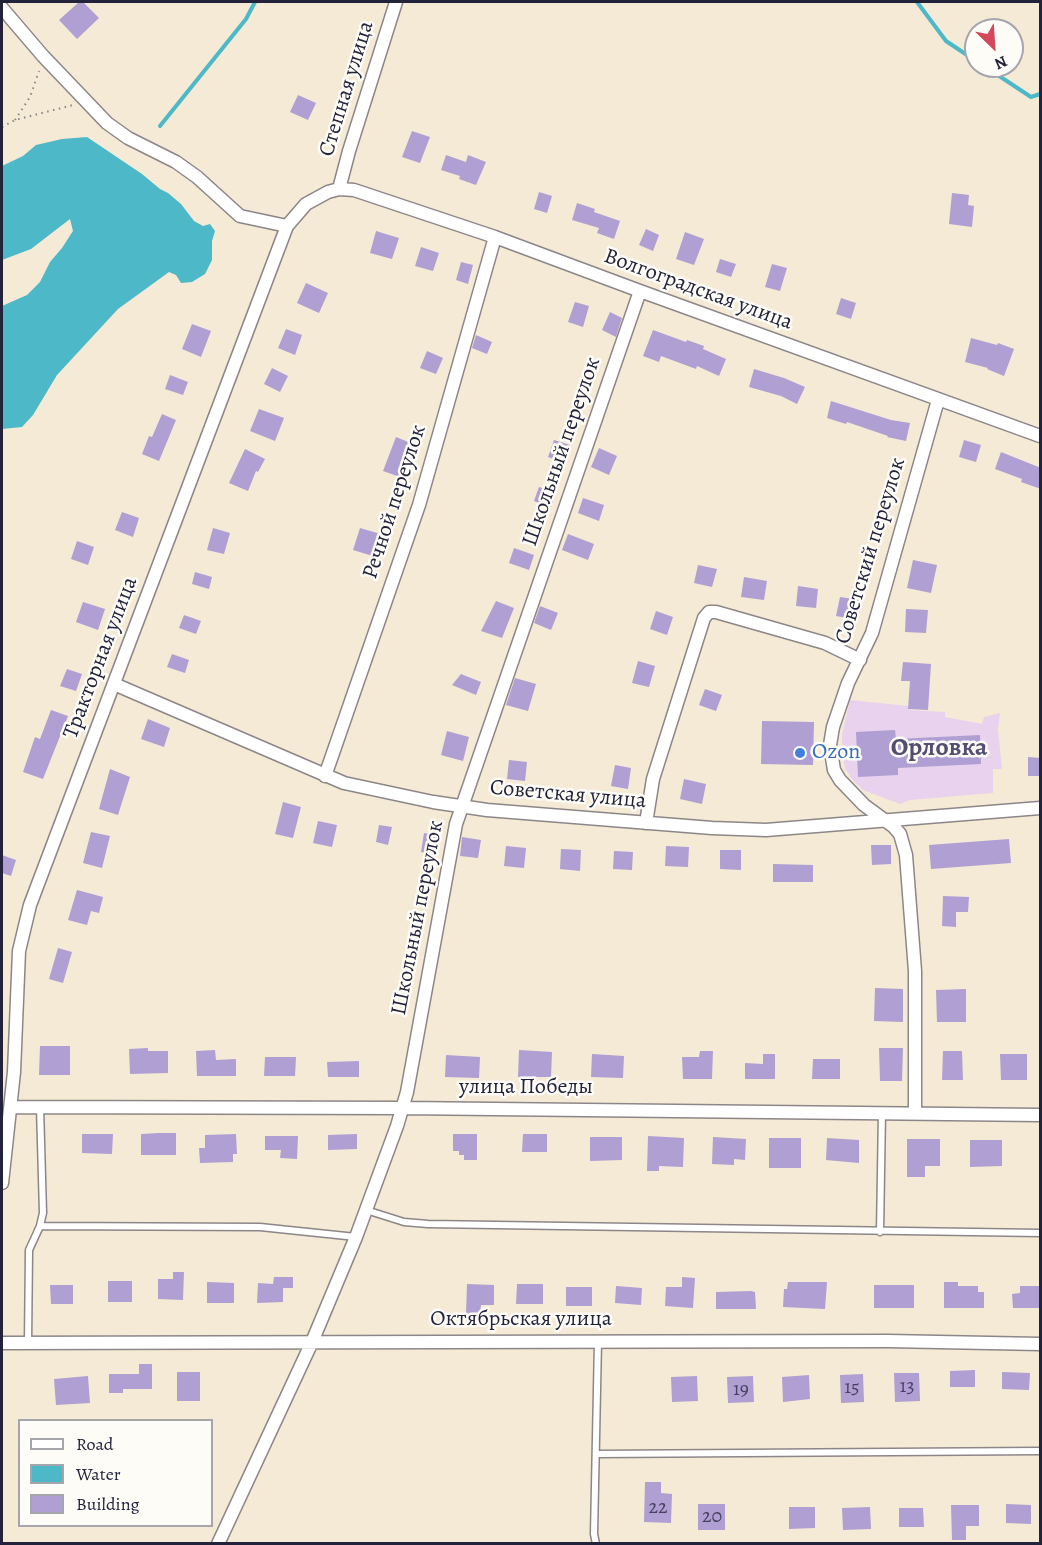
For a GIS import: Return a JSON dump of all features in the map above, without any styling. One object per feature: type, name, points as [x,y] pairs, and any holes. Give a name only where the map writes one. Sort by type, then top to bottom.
[{"type":"street","name":"Степная улица","points":[[339,189],[396,2]]},
{"type":"street","points":[[2,8],[43,56],[107,123],[128,138],[176,162],[197,177],[240,216],[287,226]]},
{"type":"street","name":"Тракторная улица","points":[[2,1184],[11,1107],[19,951],[30,905],[287,226],[306,204],[328,192],[339,189]]},
{"type":"street","name":"Волгоградская улица","points":[[339,189],[354,190],[495,237],[1041,436]]},
{"type":"street","name":"Речной переулок","points":[[325,776],[419,505],[495,237]]},
{"type":"street","name":"Школьный переулок","points":[[218,1544],[312,1342],[356,1238],[403,1108],[452,840],[640,291]]},
{"type":"street","name":"Советский переулок","points":[[915,1112],[915,971],[906,855],[900,834],[864,805],[840,780],[834,770],[830,745],[833,727],[848,683],[872,633],[938,400]]},
{"type":"street","points":[[646,823],[653,779],[706,615],[712,611],[825,643],[860,660]]},
{"type":"street","name":"Советская улица","points":[[114,684],[344,783],[462,806],[646,823],[766,830],[1041,808]]},
{"type":"street","name":"улица Победы","points":[[11,1107],[403,1108],[1041,1115]]},
{"type":"street","name":"Октябрьская улица","points":[[2,1343],[888,1341],[1041,1344]]},
{"type":"lane","points":[[28,1343],[29,1250],[40,1226],[42,1213],[40,1107]]},
{"type":"lane","points":[[880,1232],[882,1112]]},
{"type":"lane","points":[[366,1210],[404,1222],[428,1224],[1041,1233]]},
{"type":"lane","points":[[40,1226],[260,1227],[356,1238]]},
{"type":"lane","points":[[596,1544],[594,1534],[597,1341]]},
{"type":"lane","points":[[596,1454],[1041,1451]]},
{"type":"path","points":[[15,120],[30,98],[43,56]]},
{"type":"path","points":[[2,127],[15,120],[86,102]]},
{"type":"shaded area","points":[[850,700],[908,706],[909,710],[945,712],[945,717],[982,724],[984,717],[1000,713],[998,729],[1002,769],[993,769],[993,793],[910,800],[900,804],[863,790],[845,768],[842,752],[842,735]]},
{"type":"water","points":[[87,137],[168,193],[181,204],[194,221],[203,226],[210,224],[215,231],[212,241],[212,260],[205,274],[192,282],[181,283],[176,275],[169,272],[118,309],[57,375],[33,415],[22,427],[2,429],[2,306],[27,295],[40,282],[50,262],[73,231],[70,219],[31,249],[2,260],[2,166],[23,156],[36,145],[62,139]]},
{"type":"building","points":[[79,2],[83,2],[99,18],[77,39],[59,20]]},
{"type":"building","points":[[298,95],[316,103],[308,120],[290,112]]},
{"type":"building","points":[[412,131],[430,137],[420,163],[402,157]]},
{"type":"building","points":[[446,155],[466,162],[468,155],[486,162],[476,185],[459,179],[460,176],[441,170]]},
{"type":"building","points":[[539,192],[552,196],[547,213],[534,209]]},
{"type":"building","points":[[952,193],[969,195],[968,205],[974,206],[972,227],[949,224]]},
{"type":"building","points":[[577,203],[620,221],[614,239],[597,233],[599,228],[572,220]]},
{"type":"building","points":[[646,229],[659,235],[653,251],[639,245]]},
{"type":"building","points":[[376,231],[399,238],[392,259],[370,253]]},
{"type":"building","points":[[685,232],[704,239],[694,265],[676,259]]},
{"type":"building","points":[[421,247],[439,253],[433,271],[415,266]]},
{"type":"building","points":[[720,259],[736,264],[731,277],[716,272]]},
{"type":"building","points":[[461,262],[473,265],[468,284],[456,280]]},
{"type":"building","points":[[772,264],[787,268],[780,291],[765,287]]},
{"type":"building","points":[[306,283],[328,293],[319,313],[297,303]]},
{"type":"building","points":[[841,298],[856,303],[851,319],[836,314]]},
{"type":"building","points":[[575,302],[589,306],[583,327],[568,322]]},
{"type":"building","points":[[610,312],[622,318],[616,337],[602,330]]},
{"type":"building","points":[[192,324],[211,331],[201,357],[182,349]]},
{"type":"building","points":[[286,329],[302,335],[295,355],[278,348]]},
{"type":"building","points":[[653,330],[704,346],[703,349],[726,359],[719,376],[697,366],[696,369],[661,356],[659,362],[643,356]]},
{"type":"building","points":[[476,335],[492,342],[487,354],[472,348]]},
{"type":"building","points":[[971,338],[997,345],[998,343],[1014,349],[1004,376],[988,368],[965,362]]},
{"type":"building","points":[[427,351],[443,358],[436,374],[420,368]]},
{"type":"building","points":[[272,368],[288,376],[280,392],[264,384]]},
{"type":"building","points":[[754,369],[805,387],[797,404],[781,396],[749,387]]},
{"type":"building","points":[[170,375],[188,382],[183,395],[165,389]]},
{"type":"building","points":[[831,401],[891,420],[910,423],[906,441],[827,418]]},
{"type":"building","points":[[259,409],[284,418],[275,441],[250,431]]},
{"type":"building","points":[[162,414],[176,420],[159,461],[142,454]]},
{"type":"building","points":[[396,437],[413,444],[400,477],[383,471]]},
{"type":"building","points":[[554,440],[570,445],[564,463],[548,457]]},
{"type":"building","points":[[964,440],[981,445],[976,462],[959,457]]},
{"type":"building","points":[[599,448],[617,456],[609,475],[591,467]]},
{"type":"building","points":[[245,449],[265,459],[258,472],[256,471],[248,491],[229,483]]},
{"type":"building","points":[[1001,452],[1041,468],[1041,489],[995,469]]},
{"type":"building","points":[[539,487],[556,493],[551,507],[534,501]]},
{"type":"building","points":[[583,498],[604,505],[599,521],[578,513]]},
{"type":"building","points":[[122,512],[139,518],[133,537],[115,530]]},
{"type":"building","points":[[213,528],[230,533],[224,554],[207,550]]},
{"type":"building","points":[[360,528],[384,535],[376,557],[353,550]]},
{"type":"building","points":[[568,534],[594,544],[588,560],[562,550]]},
{"type":"building","points":[[77,541],[94,547],[88,565],[71,559]]},
{"type":"building","points":[[514,548],[534,555],[529,570],[509,563]]},
{"type":"building","points":[[913,560],[937,565],[931,593],[907,588]]},
{"type":"building","points":[[698,565],[717,569],[712,587],[694,583]]},
{"type":"building","points":[[195,572],[212,577],[209,589],[192,584]]},
{"type":"building","points":[[744,577],[767,581],[764,600],[741,597]]},
{"type":"building","points":[[798,586],[818,589],[816,608],[796,606]]},
{"type":"building","points":[[840,597],[860,600],[857,620],[836,616]]},
{"type":"building","points":[[496,601],[514,608],[502,638],[481,631]]},
{"type":"building","points":[[83,602],[105,609],[98,630],[76,622]]},
{"type":"building","points":[[540,606],[558,613],[551,630],[534,623]]},
{"type":"building","points":[[906,609],[928,610],[926,633],[905,632]]},
{"type":"building","points":[[656,611],[673,617],[667,635],[650,629]]},
{"type":"building","points":[[184,615],[201,621],[196,634],[179,628]]},
{"type":"building","points":[[172,654],[189,660],[185,673],[167,667]]},
{"type":"building","points":[[638,661],[655,666],[649,687],[632,683]]},
{"type":"building","points":[[903,662],[931,664],[928,710],[908,709],[910,681],[901,681]]},
{"type":"building","points":[[67,669],[82,674],[76,691],[60,686]]},
{"type":"building","points":[[461,674],[481,682],[476,695],[452,685]]},
{"type":"building","points":[[515,678],[536,684],[528,711],[506,705]]},
{"type":"building","points":[[705,689],[722,695],[716,711],[699,705]]},
{"type":"building","points":[[51,710],[68,716],[43,779],[23,772],[35,737],[40,739]]},
{"type":"building","points":[[148,719],[170,728],[164,747],[141,739]]},
{"type":"building","points":[[762,721],[814,722],[813,765],[761,764]]},
{"type":"building","points":[[895,730],[896,739],[980,735],[981,764],[898,768],[898,775],[858,777],[856,732]]},
{"type":"building","points":[[447,731],[469,737],[463,761],[441,755]]},
{"type":"building","points":[[1028,757],[1041,758],[1041,776],[1028,776]]},
{"type":"building","points":[[509,760],[527,762],[525,781],[507,779]]},
{"type":"building","points":[[615,765],[631,768],[628,789],[611,786]]},
{"type":"building","points":[[110,769],[130,777],[118,815],[99,809]]},
{"type":"building","points":[[684,779],[706,784],[702,804],[680,799]]},
{"type":"building","points":[[283,802],[301,807],[293,838],[275,834]]},
{"type":"building","points":[[318,821],[337,825],[332,847],[313,843]]},
{"type":"building","points":[[379,825],[392,827],[388,845],[376,842]]},
{"type":"building","points":[[91,832],[110,836],[102,868],[83,863]]},
{"type":"building","points":[[424,833],[438,835],[435,854],[421,852]]},
{"type":"building","points":[[462,837],[481,840],[478,858],[460,856]]},
{"type":"building","points":[[1009,839],[1011,863],[931,869],[929,845]]},
{"type":"building","points":[[871,845],[891,845],[891,864],[872,865]]},
{"type":"building","points":[[506,846],[526,848],[524,868],[504,866]]},
{"type":"building","points":[[666,846],[689,847],[688,867],[665,866]]},
{"type":"building","points":[[561,849],[581,850],[580,871],[560,869]]},
{"type":"building","points":[[720,850],[741,850],[741,870],[720,869]]},
{"type":"building","points":[[614,851],[633,852],[632,870],[613,869]]},
{"type":"building","points":[[2,855],[16,860],[11,876],[2,873]]},
{"type":"building","points":[[773,864],[813,865],[813,882],[773,882]]},
{"type":"building","points":[[77,890],[103,897],[99,913],[91,911],[87,925],[68,920]]},
{"type":"building","points":[[943,896],[969,897],[968,912],[956,912],[956,927],[942,926]]},
{"type":"building","points":[[58,948],[72,952],[63,983],[49,979]]},
{"type":"building","points":[[875,988],[903,989],[903,1022],[874,1021]]},
{"type":"building","points":[[966,989],[966,1022],[937,1022],[936,990]]},
{"type":"building","points":[[40,1046],[70,1046],[70,1075],[39,1075]]},
{"type":"building","points":[[148,1048],[148,1051],[168,1051],[168,1073],[130,1074],[129,1049]]},
{"type":"building","points":[[879,1048],[903,1048],[902,1081],[880,1081]]},
{"type":"building","points":[[215,1050],[216,1060],[236,1059],[236,1076],[197,1076],[196,1051]]},
{"type":"building","points":[[519,1050],[552,1052],[551,1077],[518,1077]]},
{"type":"building","points":[[700,1051],[713,1051],[712,1079],[683,1079],[682,1057],[699,1057]]},
{"type":"building","points":[[943,1051],[962,1051],[963,1080],[942,1080]]},
{"type":"building","points":[[592,1054],[624,1056],[623,1078],[591,1077]]},
{"type":"building","points":[[763,1054],[775,1054],[775,1079],[745,1079],[745,1063],[763,1064]]},
{"type":"building","points":[[1000,1054],[1027,1054],[1027,1080],[1001,1080]]},
{"type":"building","points":[[446,1055],[480,1057],[479,1078],[445,1077]]},
{"type":"building","points":[[265,1057],[296,1057],[295,1076],[264,1076]]},
{"type":"building","points":[[813,1059],[840,1059],[840,1079],[812,1079]]},
{"type":"building","points":[[359,1061],[359,1077],[328,1077],[327,1062]]},
{"type":"building","points":[[176,1133],[176,1155],[141,1155],[141,1134]]},
{"type":"building","points":[[82,1134],[113,1134],[112,1154],[82,1153]]},
{"type":"building","points":[[236,1134],[237,1154],[233,1154],[233,1162],[200,1163],[199,1148],[205,1148],[205,1135]]},
{"type":"building","points":[[357,1134],[357,1149],[328,1150],[328,1135]]},
{"type":"building","points":[[453,1134],[477,1134],[477,1160],[464,1160],[464,1155],[459,1155],[459,1151],[453,1151]]},
{"type":"building","points":[[523,1134],[547,1134],[547,1152],[522,1152]]},
{"type":"building","points":[[265,1136],[298,1136],[297,1159],[280,1158],[281,1150],[265,1150]]},
{"type":"building","points":[[648,1136],[684,1138],[683,1167],[659,1166],[659,1171],[647,1171]]},
{"type":"building","points":[[590,1137],[622,1137],[622,1160],[590,1161]]},
{"type":"building","points":[[713,1137],[746,1139],[745,1160],[734,1159],[734,1165],[712,1164]]},
{"type":"building","points":[[769,1138],[801,1138],[801,1168],[769,1168]]},
{"type":"building","points":[[827,1138],[859,1140],[859,1163],[826,1160]]},
{"type":"building","points":[[907,1139],[940,1139],[940,1166],[925,1166],[925,1177],[907,1177]]},
{"type":"building","points":[[970,1140],[1002,1140],[1002,1166],[970,1167]]},
{"type":"building","points":[[173,1272],[184,1272],[183,1300],[158,1299],[158,1279],[173,1279]]},
{"type":"building","points":[[274,1277],[293,1277],[293,1288],[283,1288],[283,1302],[257,1303],[258,1283],[273,1284]]},
{"type":"building","points":[[682,1277],[695,1278],[693,1308],[665,1306],[666,1287],[682,1287]]},
{"type":"building","points":[[108,1281],[132,1281],[132,1302],[108,1302]]},
{"type":"building","points":[[207,1282],[234,1283],[234,1303],[207,1303]]},
{"type":"building","points":[[788,1282],[827,1282],[825,1309],[783,1307],[784,1289],[787,1289]]},
{"type":"building","points":[[944,1282],[958,1282],[958,1286],[978,1286],[978,1292],[984,1292],[984,1308],[944,1308]]},
{"type":"building","points":[[467,1284],[494,1285],[494,1305],[481,1305],[480,1314],[466,1314]]},
{"type":"building","points":[[517,1284],[543,1284],[543,1304],[516,1304]]},
{"type":"building","points":[[50,1285],[73,1285],[73,1304],[51,1304]]},
{"type":"building","points":[[874,1285],[914,1285],[914,1308],[874,1308]]},
{"type":"building","points":[[616,1286],[642,1288],[641,1305],[615,1303]]},
{"type":"building","points":[[1020,1286],[1041,1286],[1041,1308],[1013,1308],[1012,1294],[1020,1293]]},
{"type":"building","points":[[566,1287],[592,1287],[592,1306],[566,1306]]},
{"type":"building","points":[[716,1292],[755,1292],[756,1309],[716,1309]]},
{"type":"building","points":[[139,1364],[152,1364],[152,1389],[123,1389],[123,1393],[109,1393],[109,1374],[139,1374]]},
{"type":"building","points":[[975,1370],[975,1387],[950,1387],[950,1371]]},
{"type":"building","points":[[177,1372],[200,1372],[200,1401],[177,1401]]},
{"type":"building","points":[[1002,1372],[1030,1373],[1029,1390],[1002,1389]]},
{"type":"building","points":[[894,1373],[919,1373],[920,1401],[895,1402]]},
{"type":"building","points":[[863,1374],[864,1402],[841,1403],[840,1375]]},
{"type":"building","points":[[809,1375],[810,1399],[783,1402],[782,1377]]},
{"type":"building","points":[[88,1376],[90,1403],[56,1405],[54,1379]]},
{"type":"building","points":[[697,1376],[698,1401],[672,1402],[671,1377]]},
{"type":"building","points":[[753,1376],[754,1402],[728,1403],[727,1377]]},
{"type":"building","points":[[645,1482],[661,1482],[661,1493],[672,1494],[671,1523],[644,1522]]},
{"type":"building","points":[[698,1504],[725,1504],[725,1530],[698,1530]]},
{"type":"building","points":[[1006,1504],[1031,1505],[1031,1524],[1006,1523]]},
{"type":"building","points":[[951,1505],[979,1505],[979,1526],[966,1526],[966,1540],[952,1540]]},
{"type":"building","points":[[789,1507],[815,1507],[815,1528],[789,1529]]},
{"type":"building","points":[[870,1507],[871,1529],[843,1530],[842,1508]]},
{"type":"building","points":[[899,1508],[923,1508],[924,1527],[899,1527]]},
{"type":"waterway","points":[[160,126],[246,19],[255,2]]},
{"type":"waterway","points":[[917,2],[946,41],[964,53]]},
{"type":"waterway","points":[[1002,78],[1031,97],[1040,94]]},
{"type":"place","name":"Ozon","points":[[800,753]]},
{"type":"district","name":"Орловка","points":[[939,749]]}]
